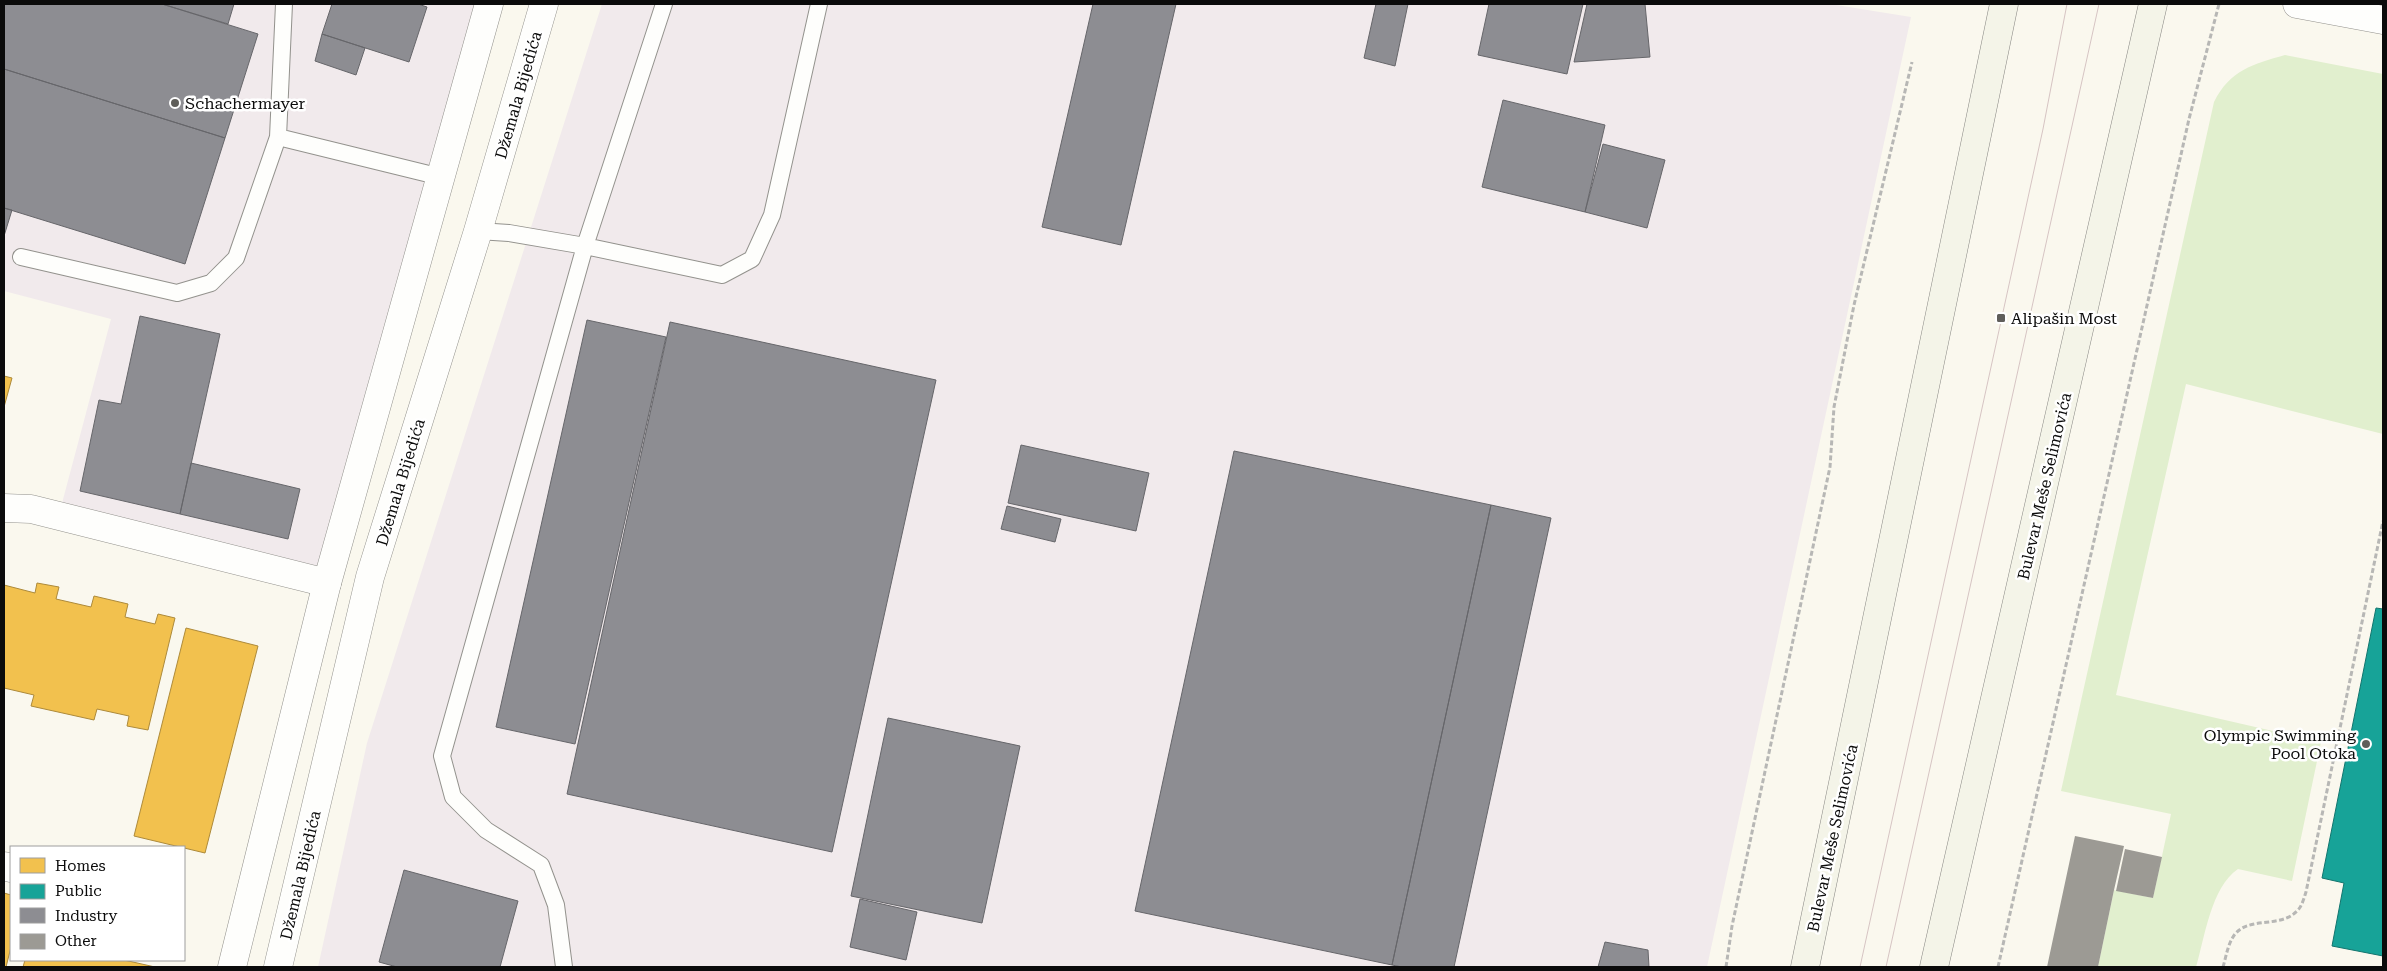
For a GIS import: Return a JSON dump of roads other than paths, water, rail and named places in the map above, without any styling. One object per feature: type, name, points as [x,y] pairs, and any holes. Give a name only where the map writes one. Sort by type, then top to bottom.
[{"type":"main road","name":"Bulevar Meše Selimovića","points":[[1805,967],[2004,4]]},
{"type":"main road","name":"Bulevar Meše Selimovića","points":[[1934,967],[2153,4]]},
{"type":"street","points":[[232,967],[327,583],[490,4]]},
{"type":"street","name":"Džemala Bijedića","points":[[278,967],[370,577],[478,231],[544,4]]},
{"type":"street","points":[[2296,4],[2383,20]]},
{"type":"street","points":[[4,508],[31,509],[327,583]]},
{"type":"lane","points":[[21,256],[177,294],[211,283],[236,258],[278,137],[284,4]]},
{"type":"lane","points":[[564,967],[556,905],[542,865],[486,830],[453,797],[442,756],[585,246],[664,4]]},
{"type":"lane","points":[[478,231],[509,233],[585,246],[722,275],[752,259],[772,215],[819,4]]},
{"type":"lane","points":[[278,137],[441,177]]},
{"type":"tram line","points":[[1860,967],[2043,129],[2067,4]]},
{"type":"tram line","points":[[1886,967],[2099,4]]},
{"type":"place","name":"Schachermayer","points":[[175,103]]},
{"type":"place","name":"Alipašin Most","points":[[2001,318]]},
{"type":"place","name":"Olympic Swimming Pool Otoka","points":[[2366,744]]}]
